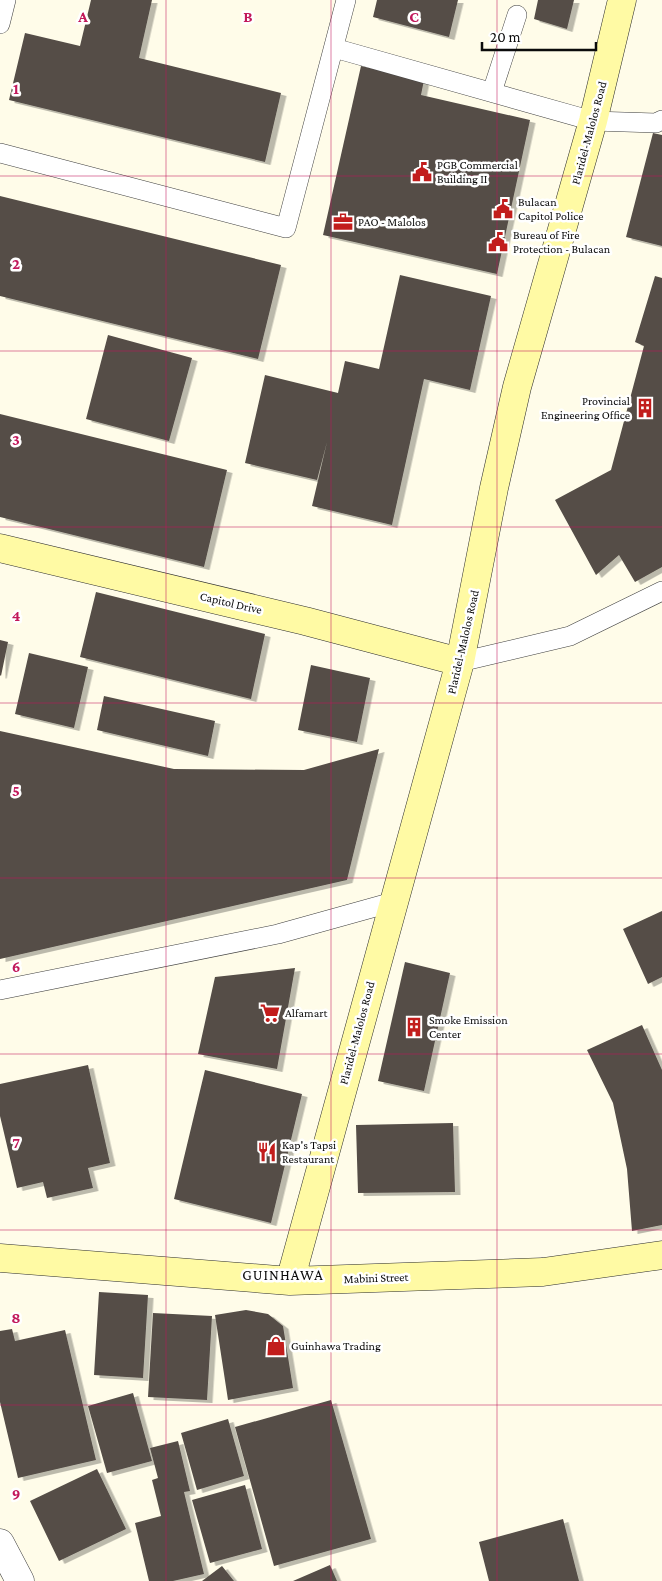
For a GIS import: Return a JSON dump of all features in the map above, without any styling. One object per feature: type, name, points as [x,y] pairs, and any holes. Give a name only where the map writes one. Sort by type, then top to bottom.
[{"type":"street","name":"Plaridel-Malolos Road","points":[[290,1281],[460,662],[494,488],[517,387],[593,121],[622,0]]},
{"type":"street","name":"Capitol Drive","points":[[0,548],[305,621],[460,662]]},
{"type":"street","name":"Mabini Street","points":[[0,1258],[290,1281],[542,1272],[662,1255]]},
{"type":"street","points":[[0,1543],[20,1581]]},
{"type":"lane","points":[[0,24],[6,0]]},
{"type":"lane","points":[[0,153],[286,228],[346,0]]},
{"type":"lane","points":[[492,92],[517,15]]},
{"type":"lane","points":[[334,48],[593,121],[656,123],[662,120]]},
{"type":"lane","points":[[460,662],[570,636],[662,591]]},
{"type":"lane","points":[[0,990],[278,934],[394,902]]},
{"type":"building","points":[[91,0],[152,0],[139,58],[281,93],[265,162],[9,100],[25,33],[80,46]]},
{"type":"building","points":[[377,0],[458,0],[449,37],[373,17]]},
{"type":"building","points":[[538,0],[574,0],[567,29],[534,19]]},
{"type":"building","points":[[361,66],[424,80],[421,95],[530,120],[497,274],[323,235]]},
{"type":"building","points":[[653,133],[662,135],[662,246],[626,237]]},
{"type":"building","points":[[0,196],[281,265],[258,359],[0,296]]},
{"type":"building","points":[[400,275],[491,296],[470,390],[424,379],[392,525],[312,506],[327,442],[317,480],[245,463],[265,375],[338,393],[345,361],[379,369]]},
{"type":"building","name":"Provincial Engineering Office","points":[[655,276],[662,278],[662,567],[635,582],[619,555],[596,575],[555,500],[611,470],[644,346],[635,342]]},
{"type":"building","points":[[108,335],[192,358],[169,441],[86,419]]},
{"type":"building","points":[[0,414],[227,470],[204,567],[0,517]]},
{"type":"building","points":[[96,592],[265,634],[251,699],[80,657]]},
{"type":"building","points":[[0,640],[8,642],[1,676],[0,675]]},
{"type":"building","points":[[29,653],[88,667],[74,728],[15,714]]},
{"type":"building","points":[[311,665],[370,678],[357,742],[298,730]]},
{"type":"building","points":[[104,696],[215,721],[208,756],[97,730]]},
{"type":"building","points":[[0,731],[174,769],[304,770],[379,749],[347,880],[0,959]]},
{"type":"building","points":[[662,911],[662,977],[648,984],[623,929]]},
{"type":"building","name":"Smoke Emission Center","points":[[405,962],[450,973],[424,1091],[378,1081]]},
{"type":"building","points":[[295,968],[277,1069],[198,1054],[215,977]]},
{"type":"building","points":[[642,1025],[662,1070],[662,1225],[632,1231],[627,1169],[613,1103],[587,1050]]},
{"type":"building","points":[[88,1065],[110,1163],[88,1168],[93,1188],[47,1198],[43,1182],[17,1188],[0,1116],[0,1084]]},
{"type":"building","points":[[205,1070],[302,1094],[271,1223],[174,1199]]},
{"type":"building","points":[[453,1123],[455,1192],[358,1193],[356,1125]]},
{"type":"building","points":[[99,1292],[148,1295],[143,1378],[94,1375]]},
{"type":"building","points":[[246,1310],[268,1314],[283,1326],[293,1388],[228,1400],[215,1315]]},
{"type":"building","points":[[153,1313],[212,1316],[207,1400],[148,1397]]},
{"type":"building","points":[[12,1329],[15,1341],[65,1330],[96,1460],[18,1478],[0,1402],[0,1331]]},
{"type":"building","points":[[133,1393],[152,1461],[107,1473],[88,1406]]},
{"type":"building","points":[[331,1400],[371,1539],[274,1566],[235,1427]]},
{"type":"building","points":[[228,1419],[244,1476],[197,1490],[181,1433]]},
{"type":"building","points":[[178,1441],[190,1491],[184,1492],[204,1574],[173,1581],[149,1581],[135,1523],[161,1516],[152,1480],[158,1478],[150,1448]]},
{"type":"building","points":[[97,1469],[126,1529],[59,1561],[30,1501]]},
{"type":"building","points":[[245,1485],[262,1549],[210,1563],[192,1500]]},
{"type":"building","points":[[563,1519],[579,1581],[489,1581],[479,1542]]},
{"type":"building","points":[[330,1565],[337,1581],[293,1581]]},
{"type":"building","points":[[222,1566],[234,1581],[202,1581]]},
{"type":"place","name":"PGB Commercial Building II","points":[[422,172]]},
{"type":"place","name":"Bulacan Capitol Police","points":[[503,209]]},
{"type":"place","name":"PAO - Malolos","points":[[343,222]]},
{"type":"place","name":"Bureau of Fire Protection - Bulacan","points":[[498,242]]},
{"type":"place","name":"Provincial Engineering Office","points":[[645,408]]},
{"type":"place","name":"Alfamart","points":[[270,1013]]},
{"type":"place","name":"Smoke Emission Center","points":[[414,1027]]},
{"type":"place","name":"Kap's Tapsi Restaurant","points":[[267,1152]]},
{"type":"place","name":"Guinhawa Trading","points":[[276,1346]]},
{"type":"district","name":"GUINHAWA","points":[[283,1275]]}]
